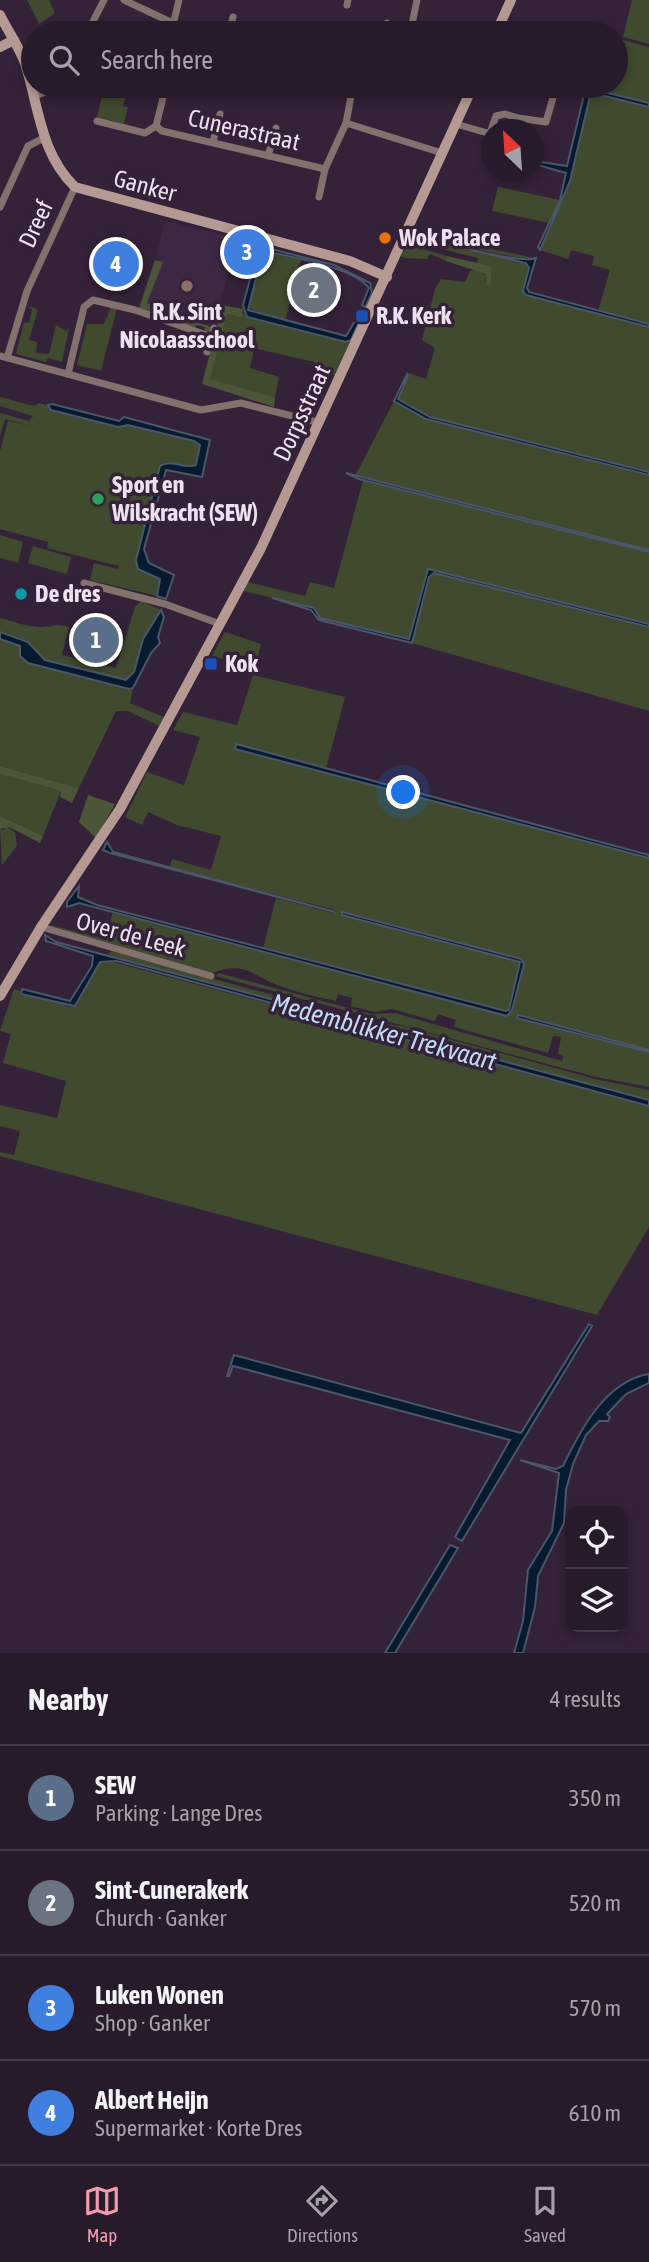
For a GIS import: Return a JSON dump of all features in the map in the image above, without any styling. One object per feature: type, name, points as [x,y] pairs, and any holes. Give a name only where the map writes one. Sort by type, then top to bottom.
[{"type":"street","points":[[93,21],[104,0]]},
{"type":"street","points":[[124,0],[165,21]]},
{"type":"street","points":[[174,21],[179,0]]},
{"type":"street","points":[[413,21],[417,0]]},
{"type":"street","points":[[501,21],[511,0]]},
{"type":"street","name":"Ganker","points":[[0,15],[21,55]]},
{"type":"street","points":[[0,47],[14,40]]},
{"type":"street","name":"Ganker","points":[[33,98],[44,138],[58,168],[75,187],[350,261],[387,277]]},
{"type":"street","name":"Cunerastraat","points":[[97,121],[145,132],[156,126],[163,98]]},
{"type":"street","points":[[319,197],[325,169],[345,123],[350,98]]},
{"type":"street","name":"Dorpsstraat","points":[[0,996],[41,928],[120,809],[261,548],[468,98]]},
{"type":"street","points":[[495,119],[496,116],[505,114],[547,122],[553,98]]},
{"type":"street","points":[[213,142],[220,114]]},
{"type":"street","points":[[345,123],[442,153]]},
{"type":"street","points":[[456,124],[481,130]]},
{"type":"street","name":"Cunerastraat","points":[[156,126],[162,131],[325,169]]},
{"type":"street","points":[[268,156],[276,128]]},
{"type":"street","points":[[0,207],[28,146],[44,138]]},
{"type":"street","name":"Dreef","points":[[3,357],[27,290],[75,187]]},
{"type":"street","points":[[68,374],[85,307],[93,300],[135,310],[212,337]]},
{"type":"street","points":[[207,352],[214,328]]},
{"type":"street","points":[[3,357],[201,410],[241,403],[320,423]]},
{"type":"street","points":[[84,583],[165,604],[220,624]]},
{"type":"street","name":"Over de Leek","points":[[41,928],[211,976]]},
{"type":"shaded area","name":"R.K. Sint Nicolaasschool","points":[[165,221],[237,238],[214,328],[144,302],[159,258],[156,257]]},
{"type":"green space","points":[[27,0],[49,0],[55,13],[43,21],[38,21]]},
{"type":"green space","points":[[632,0],[649,0],[649,44],[628,38],[627,21]]},
{"type":"green space","points":[[628,41],[649,47],[649,103],[628,98]]},
{"type":"green space","points":[[102,98],[125,98],[123,106],[128,107],[124,124],[97,117]]},
{"type":"green space","points":[[590,98],[613,98],[649,107],[649,324],[598,311],[610,270],[592,265],[594,256],[571,250],[568,259],[540,250],[570,181]]},
{"type":"green space","points":[[498,187],[560,200],[549,223],[492,211]]},
{"type":"green space","points":[[413,232],[534,258],[530,260],[416,237],[526,263],[529,268],[523,291],[526,295],[649,327],[649,472],[440,420],[400,402],[398,398],[408,373],[426,379],[435,348],[422,340],[435,289],[441,279],[465,282],[470,271],[477,270],[486,275],[485,284],[491,266],[477,263],[478,258],[410,241]]},
{"type":"green space","points":[[409,245],[447,256],[446,261],[430,254],[427,259],[404,258],[400,255]]},
{"type":"green space","points":[[265,251],[301,260],[285,321],[248,308]]},
{"type":"green space","points":[[447,256],[491,266],[491,284],[486,286],[486,274],[446,261]]},
{"type":"green space","points":[[155,260],[163,262],[147,303],[211,327],[211,331],[204,331],[205,327],[196,325],[195,329],[139,308]]},
{"type":"green space","points":[[222,305],[243,309],[242,318],[227,314],[210,379],[275,397],[274,407],[202,384]]},
{"type":"green space","points":[[28,306],[38,309],[29,340],[37,342],[36,353],[49,354],[56,325],[66,331],[69,328],[62,362],[48,358],[46,362],[16,354],[24,322],[29,323],[32,310]]},
{"type":"green space","points":[[111,307],[117,308],[101,371],[77,365],[87,324],[104,324]]},
{"type":"green space","points":[[243,313],[247,317],[352,341],[336,376],[313,367],[314,362],[254,348],[250,368],[279,377],[275,397],[209,379],[227,314],[241,318]]},
{"type":"green space","points":[[0,397],[34,406],[39,403],[121,427],[128,425],[194,441],[200,445],[196,465],[191,467],[167,462],[138,569],[160,579],[157,596],[90,580],[94,563],[118,569],[119,566],[47,548],[48,542],[0,529],[0,451],[8,421],[30,426],[5,419],[0,437],[0,413],[29,421],[33,416],[0,406]]},
{"type":"green space","points":[[394,401],[433,421],[649,475],[649,550],[355,476]]},
{"type":"green space","points":[[363,480],[649,552],[649,624],[428,569],[408,640],[320,617],[312,607],[243,591],[248,582],[305,596],[310,582],[334,588]]},
{"type":"green space","points":[[0,535],[23,542],[18,563],[0,558]]},
{"type":"green space","points":[[33,546],[71,557],[67,574],[28,563]]},
{"type":"green space","points":[[434,573],[649,627],[649,711],[412,643],[429,577]]},
{"type":"green space","points":[[141,601],[161,610],[143,639],[134,672],[126,680],[45,660],[28,642],[0,632],[0,618],[35,627],[69,627],[62,655],[116,668],[135,607]]},
{"type":"green space","points":[[225,632],[261,644],[255,668],[212,656]]},
{"type":"green space","points":[[0,639],[20,646],[20,654],[28,663],[133,688],[130,703],[164,717],[159,726],[128,711],[116,711],[79,788],[0,766]]},
{"type":"green space","points":[[253,675],[345,697],[326,769],[237,745],[235,749],[649,858],[649,1050],[518,1015],[517,1018],[649,1052],[649,1087],[596,1077],[216,976],[219,973],[371,1014],[395,1013],[562,1061],[563,1056],[558,1054],[561,1037],[553,1036],[548,1053],[454,1027],[456,1020],[438,1014],[435,1021],[392,1009],[375,1012],[351,1006],[352,998],[338,994],[336,1001],[306,994],[277,985],[245,970],[221,970],[210,974],[48,929],[51,925],[105,939],[113,912],[507,1016],[512,1010],[524,964],[522,959],[343,912],[342,915],[520,962],[509,1011],[263,948],[276,898],[333,913],[335,910],[170,867],[172,859],[211,870],[221,836],[177,825],[148,812],[142,825],[125,817],[147,772],[184,785],[200,737],[173,730],[183,712],[237,725]]},
{"type":"green space","points":[[0,766],[79,788],[72,803],[60,797],[61,791],[0,774]]},
{"type":"green space","points":[[0,774],[61,791],[43,836],[0,816]]},
{"type":"green space","points":[[88,795],[115,804],[96,838],[79,822]]},
{"type":"green space","points":[[0,816],[43,836],[40,843],[9,827],[0,829]]},
{"type":"green space","points":[[6,826],[15,832],[17,846],[2,865],[0,829],[4,830]]},
{"type":"green space","points":[[112,951],[375,1023],[402,1026],[595,1079],[649,1090],[649,1100],[120,959],[108,954]]},
{"type":"green space","points":[[105,960],[649,1106],[649,1227],[597,1315],[0,1156],[0,1152],[14,1155],[20,1131],[0,1126],[0,1105],[57,1118],[66,1081],[3,1063],[11,1034],[0,1031],[14,989],[70,1007],[76,1006],[100,962]]},
{"type":"water","points":[[583,98],[590,98],[570,181],[540,250],[538,247],[560,200],[566,173],[544,167],[544,163],[567,166]]},
{"type":"water","points":[[613,98],[628,98],[649,103],[649,107]]},
{"type":"water","points":[[418,237],[514,258],[536,258],[527,288],[529,292],[649,324],[649,327],[526,295],[523,291],[529,268],[526,263]]},
{"type":"water","points":[[259,246],[334,265],[370,283],[372,293],[365,307],[362,305],[369,288],[350,274],[305,260],[265,251],[262,254],[248,310],[346,336],[360,313],[363,314],[351,340],[346,342],[247,317],[243,305]]},
{"type":"water","points":[[407,374],[398,399],[430,417],[649,472],[649,475],[426,419],[394,401]]},
{"type":"water","points":[[48,405],[119,421],[124,417],[210,440],[202,477],[166,470],[144,549],[149,563],[174,575],[166,599],[157,596],[160,579],[138,569],[136,560],[160,466],[169,463],[196,465],[200,445],[194,441],[128,425],[118,427],[51,410]]},
{"type":"water","points":[[346,473],[649,550],[649,552],[359,479]]},
{"type":"water","points":[[428,569],[649,624],[649,627],[434,573],[429,577],[412,643],[319,620],[311,610],[272,598],[314,608],[320,618],[409,639]]},
{"type":"water","points":[[161,610],[164,617],[158,637],[160,643],[151,653],[133,688],[129,689],[28,663],[20,656],[20,646],[0,639],[0,632],[28,642],[45,660],[126,680],[134,672],[143,639]]},
{"type":"water","points":[[236,744],[649,855],[649,858],[235,749]]},
{"type":"water","points":[[107,842],[113,852],[335,912],[110,853],[103,850]]},
{"type":"water","points":[[79,886],[78,897],[97,905],[506,1011],[509,1010],[520,962],[342,915],[342,912],[521,959],[524,964],[512,1010],[507,1016],[79,903],[67,907],[67,902]]},
{"type":"water","name":"Medemblikker Trekvaart","points":[[45,935],[56,942],[649,1100],[649,1106],[117,961],[100,962],[75,1006],[21,994],[22,989],[70,1001],[92,966],[93,956],[46,941]]},
{"type":"water","points":[[518,1015],[649,1050],[649,1052],[517,1018]]},
{"type":"water","points":[[589,1324],[592,1326],[462,1541],[455,1537],[510,1440],[233,1366],[227,1376],[234,1355],[521,1433]]},
{"type":"water","points":[[649,1374],[649,1383],[626,1394],[607,1414],[610,1417],[608,1421],[599,1421],[586,1435],[573,1464],[566,1490],[564,1523],[538,1576],[535,1607],[523,1653],[514,1653],[523,1621],[528,1570],[552,1531],[559,1473],[520,1460],[556,1469],[563,1466],[596,1409],[619,1386]]},
{"type":"water","points":[[450,1545],[458,1548],[395,1653],[385,1653]]},
{"type":"place","name":"Wok Palace","points":[[385,238]]},
{"type":"place","name":"Luken Wonen","points":[[247,252]]},
{"type":"place","name":"Albert Heijn","points":[[116,264]]},
{"type":"place","name":"R.K. Sint Nicolaasschool","points":[[187,286]]},
{"type":"place","name":"Sint-Cunerakerk","points":[[314,290]]},
{"type":"place","name":"R.K. Kerk","points":[[362,316]]},
{"type":"place","name":"Sport en Wilskracht (SEW)","points":[[98,499]]},
{"type":"place","name":"De dres","points":[[21,594]]},
{"type":"place","name":"SEW","points":[[96,640]]},
{"type":"place","name":"Kok","points":[[211,664]]}]
